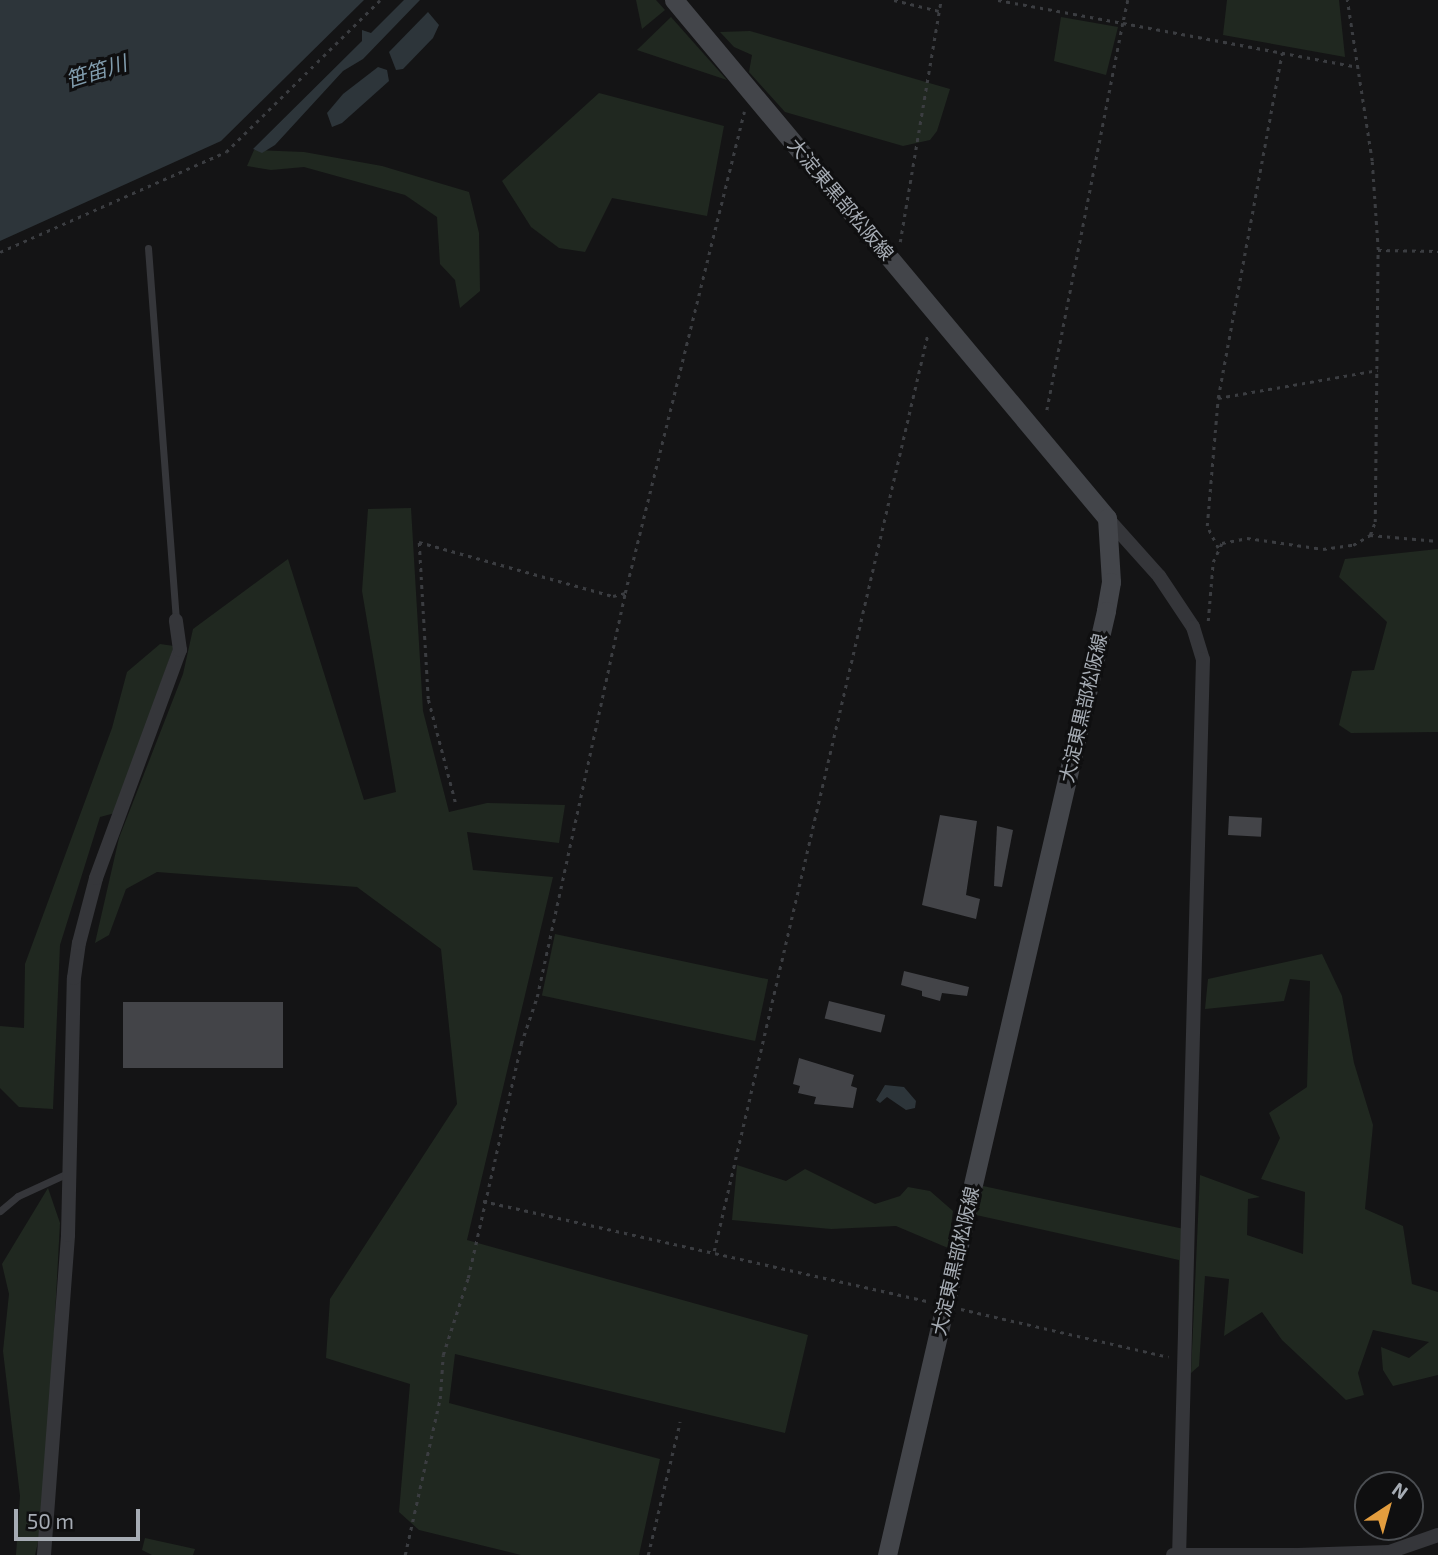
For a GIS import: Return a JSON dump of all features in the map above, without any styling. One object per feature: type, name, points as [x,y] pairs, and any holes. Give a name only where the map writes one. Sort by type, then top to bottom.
[{"type":"main road","name":"大淀東黒部松阪線","points":[[674,0],[1107,518],[1111,582],[1106,611],[887,1555]]},
{"type":"street","points":[[1107,518],[1159,576],[1199,640],[1203,659],[1187,1362],[1179,1555]]},
{"type":"street","points":[[44,1555],[50,1511],[79,943],[96,877],[180,650],[176,620]]},
{"type":"street","points":[[1173,1555],[1390,1552],[1438,1535]]},
{"type":"lane","points":[[148,248],[176,620]]},
{"type":"lane","points":[[0,1211],[18,1196],[69,1172]]},
{"type":"path","points":[[0,252],[226,152],[380,0]]},
{"type":"path","points":[[894,0],[939,10]]},
{"type":"path","points":[[891,258],[899,250],[941,0]]},
{"type":"path","points":[[999,0],[1357,67]]},
{"type":"path","points":[[1037,433],[1045,420],[1128,0]]},
{"type":"path","points":[[1347,0],[1372,161],[1378,250],[1375,522],[1370,535]]},
{"type":"path","points":[[1219,549],[1207,526],[1218,398],[1282,53]]},
{"type":"path","points":[[405,1555],[440,1399],[443,1355],[468,1278],[483,1201],[537,997],[625,593],[749,91]]},
{"type":"path","points":[[1378,250],[1438,251]]},
{"type":"path","points":[[714,1251],[934,310]]},
{"type":"path","points":[[1218,398],[1378,370]]},
{"type":"path","points":[[1199,640],[1207,628],[1213,562],[1219,549],[1233,538],[1322,549],[1353,545],[1370,535],[1438,541]]},
{"type":"path","points":[[455,802],[428,699],[419,542],[613,596],[625,593]]},
{"type":"path","points":[[483,1201],[714,1251],[1187,1362]]},
{"type":"path","points":[[648,1555],[680,1422]]},
{"type":"shaded area","points":[[636,0],[656,0],[665,10],[642,29]]},
{"type":"shaded area","points":[[1227,0],[1339,0],[1345,57],[1223,35]]},
{"type":"shaded area","points":[[671,17],[727,80],[637,50]]},
{"type":"shaded area","points":[[1061,17],[1118,27],[1106,75],[1054,61]]},
{"type":"shaded area","points":[[750,31],[950,89],[937,131],[930,140],[903,146],[785,112],[749,72],[752,55],[734,47],[720,32]]},
{"type":"shaded area","points":[[599,93],[724,126],[707,216],[612,198],[585,252],[559,248],[531,227],[502,181]]},
{"type":"shaded area","points":[[254,150],[304,152],[382,166],[469,192],[479,233],[480,291],[460,308],[455,280],[440,264],[437,217],[405,195],[304,167],[271,170],[247,166]]},
{"type":"shaded area","points":[[411,508],[423,711],[449,812],[487,803],[565,805],[559,843],[467,832],[473,870],[553,877],[467,1240],[808,1335],[785,1433],[455,1354],[449,1403],[660,1459],[639,1555],[521,1555],[419,1530],[399,1512],[410,1384],[326,1358],[330,1299],[457,1104],[441,949],[357,887],[157,872],[126,889],[109,935],[95,943],[119,838],[183,674],[193,629],[288,559],[364,800],[396,792],[362,591],[368,509]]},
{"type":"shaded area","points":[[1438,549],[1438,732],[1351,733],[1339,725],[1352,671],[1374,670],[1387,622],[1339,577],[1345,559]]},
{"type":"shaded area","points":[[160,644],[174,646],[115,813],[100,817],[60,945],[53,1109],[19,1107],[0,1088],[0,1026],[24,1028],[25,964],[112,728],[127,672]]},
{"type":"shaded area","points":[[555,934],[768,979],[755,1041],[542,996]]},
{"type":"shaded area","points":[[1322,954],[1342,996],[1354,1063],[1373,1125],[1365,1209],[1403,1226],[1412,1284],[1438,1292],[1438,1375],[1393,1386],[1383,1370],[1381,1347],[1409,1358],[1429,1342],[1373,1330],[1358,1373],[1364,1395],[1346,1400],[1282,1340],[1262,1312],[1224,1336],[1229,1279],[1205,1276],[1199,1366],[1191,1373],[1200,1175],[1260,1197],[1248,1199],[1247,1235],[1303,1254],[1305,1192],[1261,1179],[1280,1138],[1269,1113],[1307,1087],[1310,981],[1290,979],[1284,1001],[1205,1009],[1208,979]]},
{"type":"shaded area","points":[[737,1165],[786,1181],[805,1169],[875,1204],[900,1196],[908,1187],[930,1191],[953,1211],[948,1248],[896,1226],[831,1229],[732,1220]]},
{"type":"shaded area","points":[[983,1186],[1184,1229],[1178,1338],[1179,1260],[976,1215]]},
{"type":"shaded area","points":[[48,1188],[60,1223],[44,1517],[35,1555],[16,1555],[20,1496],[3,1351],[9,1294],[2,1264]]},
{"type":"shaded area","points":[[145,1538],[195,1549],[193,1555],[152,1555],[142,1550]]},
{"type":"water","name":"笹笛川","points":[[0,0],[364,0],[221,141],[0,241]]},
{"type":"water","points":[[404,0],[420,0],[363,59],[343,71],[275,145],[262,153],[253,149],[362,41],[362,30],[371,33]]},
{"type":"water","points":[[428,12],[439,25],[433,38],[403,69],[396,70],[389,52]]},
{"type":"water","points":[[378,67],[387,70],[389,81],[342,123],[332,127],[327,113],[343,94]]},
{"type":"water","points":[[885,1085],[904,1087],[916,1101],[915,1108],[906,1110],[887,1097],[880,1103],[876,1100]]},
{"type":"building","points":[[940,815],[977,821],[966,895],[980,899],[976,919],[922,905]]},
{"type":"building","points":[[1229,816],[1262,818],[1261,837],[1228,835]]},
{"type":"building","points":[[997,826],[1013,830],[1002,887],[994,886]]},
{"type":"building","points":[[904,971],[969,987],[967,996],[942,993],[940,1001],[922,996],[922,991],[901,985]]},
{"type":"building","points":[[829,1001],[885,1015],[881,1032],[825,1018]]},
{"type":"building","points":[[123,1002],[283,1002],[283,1068],[123,1068]]},
{"type":"building","points":[[799,1058],[854,1075],[851,1086],[857,1088],[853,1108],[814,1104],[816,1097],[798,1093],[800,1086],[793,1084]]}]
